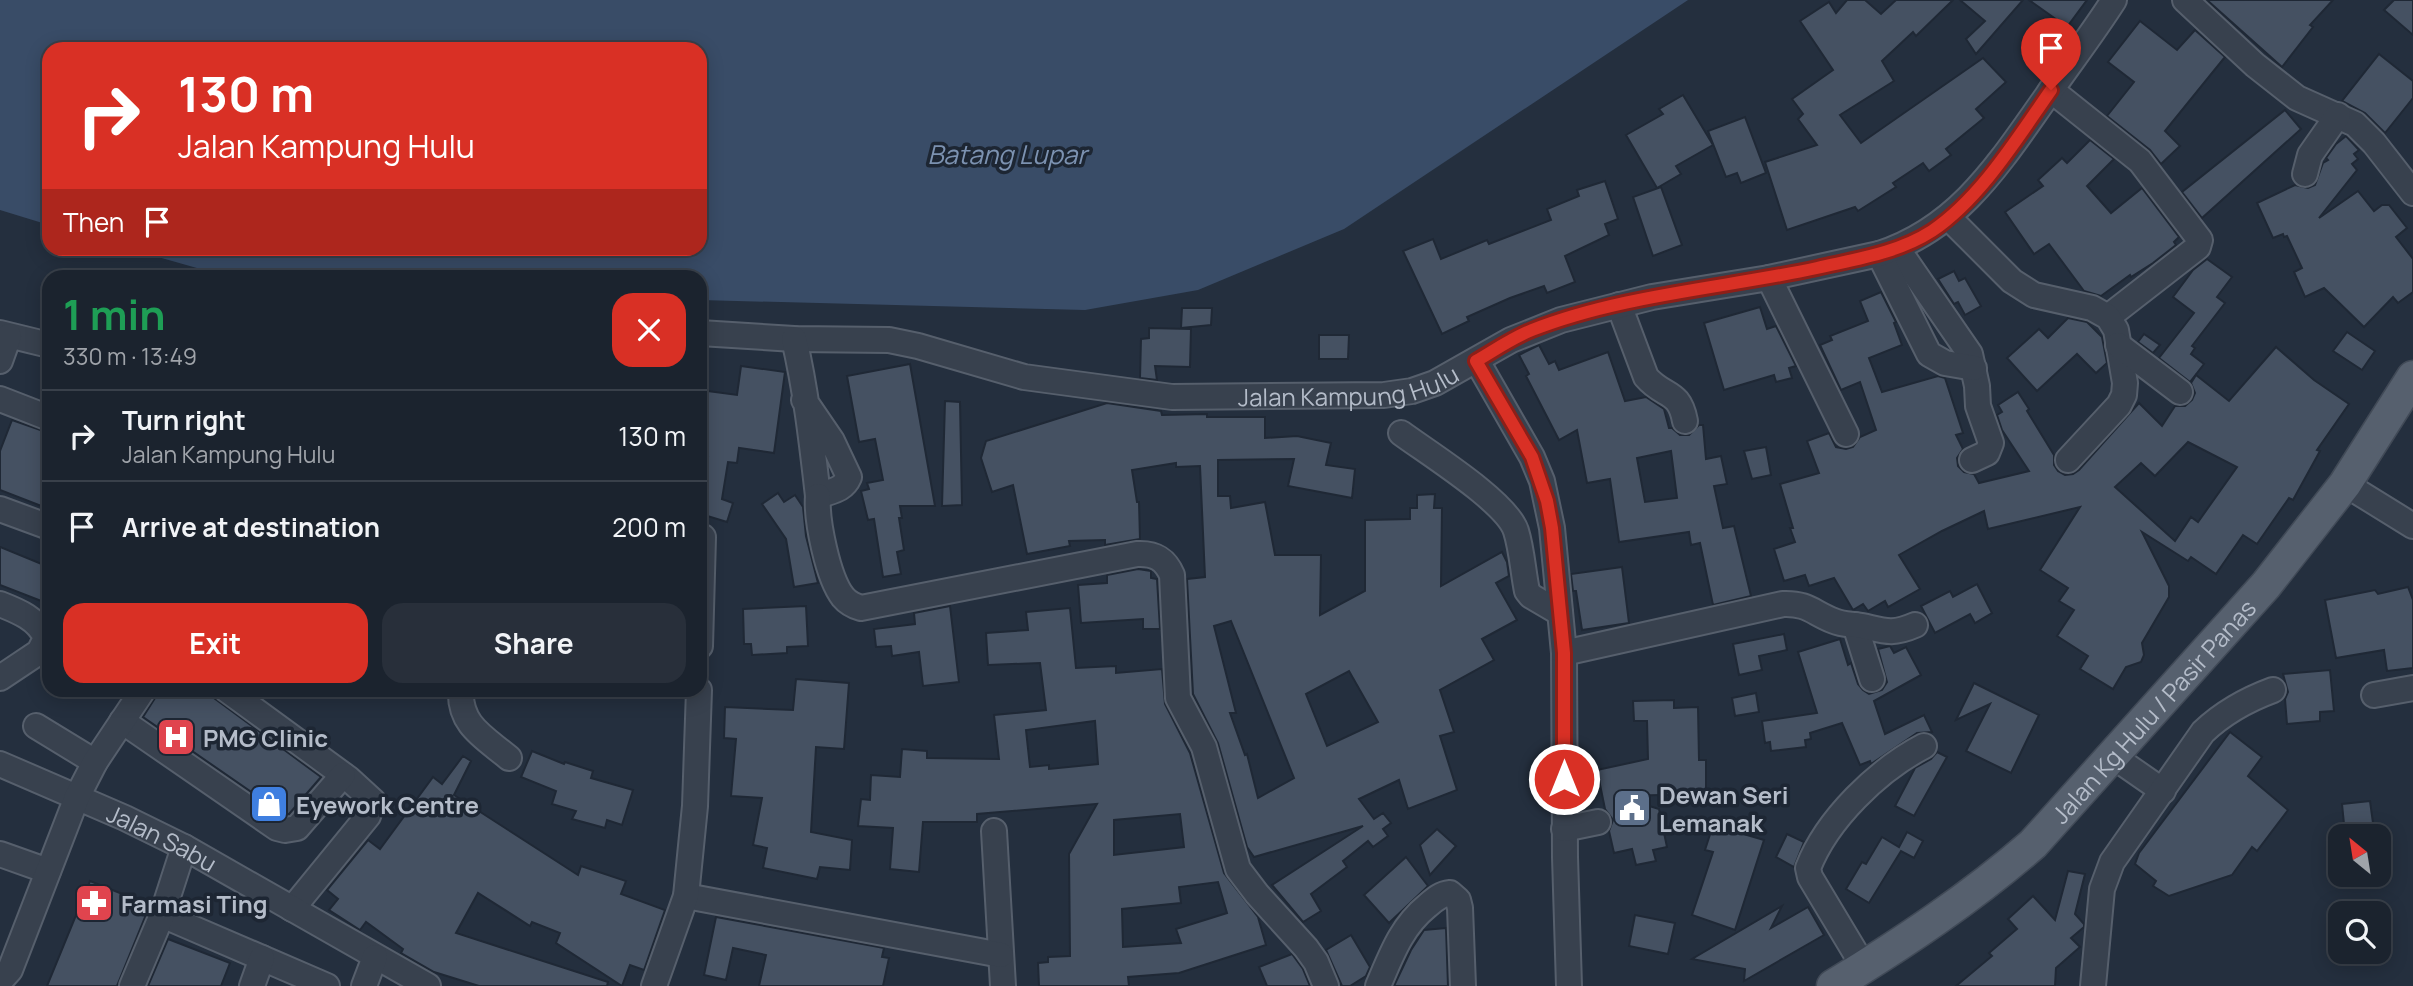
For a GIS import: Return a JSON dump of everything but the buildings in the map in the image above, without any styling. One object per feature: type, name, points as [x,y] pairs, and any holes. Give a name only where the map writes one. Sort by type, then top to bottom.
[{"type":"main road","name":"Jalan Kg Hulu / Pasir Panas","points":[[1835,986],[1999,874],[2033,844],[2266,586],[2345,484],[2413,377]]},
{"type":"street","name":"Jalan Kampung Hulu","points":[[707,333],[794,339],[889,340],[1024,377],[1172,397],[1384,395],[1412,391],[1435,383],[1533,330],[1652,297],[1769,278],[1888,251],[1930,232],[1973,195],[2114,0]]},
{"type":"street","points":[[2185,0],[2255,65],[2297,99],[2355,124],[2374,143],[2413,193]]},
{"type":"street","points":[[2051,90],[2140,161],[2200,240],[2198,247],[2108,317]]},
{"type":"street","points":[[2305,174],[2310,155],[2338,115]]},
{"type":"street","points":[[1949,218],[2012,281],[2034,295],[2092,308],[2108,317],[2116,330],[2125,383],[2124,395],[2119,405],[2068,460]]},
{"type":"street","points":[[1888,251],[1970,354],[1978,407],[1991,443],[1987,453],[1972,460]]},
{"type":"street","points":[[1888,251],[1929,354],[1945,363],[1974,368]]},
{"type":"street","points":[[1769,278],[1846,434]]},
{"type":"street","points":[[1619,305],[1646,377],[1653,385],[1676,398],[1683,409],[1685,421]]},
{"type":"street","points":[[0,361],[5,335],[42,343]]},
{"type":"street","points":[[794,339],[802,374],[821,538],[839,592],[845,600],[862,608],[1137,554],[1155,555],[1163,560],[1172,575],[1178,698],[1203,747],[1238,869],[1306,948],[1316,962],[1326,986]]},
{"type":"street","points":[[2118,345],[2180,392]]},
{"type":"street","points":[[1476,361],[1532,457],[1542,481],[1552,528],[1564,653],[1564,829],[1569,986]]},
{"type":"street","points":[[0,399],[42,415]]},
{"type":"street","points":[[804,400],[832,441],[849,477],[841,488],[818,496]]},
{"type":"street","points":[[1401,433],[1507,515],[1516,530],[1527,591],[1560,612]]},
{"type":"street","points":[[2345,484],[2413,526]]},
{"type":"street","points":[[0,509],[42,524]]},
{"type":"street","points":[[0,604],[35,622],[42,632]]},
{"type":"street","points":[[1564,653],[1783,604],[1808,606],[1832,621],[1889,632],[1915,625]]},
{"type":"street","points":[[1855,625],[1872,679]]},
{"type":"street","points":[[0,678],[39,652],[42,646]]},
{"type":"street","points":[[2374,695],[2413,688]]},
{"type":"street","points":[[2093,986],[2102,889],[2124,843],[2203,732],[2241,702],[2273,690]]},
{"type":"street","points":[[0,981],[10,970],[77,797],[95,762],[138,697]]},
{"type":"street","points":[[237,697],[343,775],[373,801],[368,816],[292,909]]},
{"type":"street","points":[[461,697],[460,706],[475,730],[509,758]]},
{"type":"street","points":[[654,986],[686,896],[695,806],[699,697]]},
{"type":"street","points":[[122,721],[276,828],[297,828],[343,775]]},
{"type":"street","points":[[36,726],[95,762]]},
{"type":"street","points":[[1864,967],[1810,877],[1808,868],[1845,807],[1902,759],[1924,746]]},
{"type":"street","points":[[2114,757],[2163,791]]},
{"type":"street","name":"Jalan Sabu","points":[[0,764],[184,847],[428,986]]},
{"type":"street","points":[[1564,829],[1598,822]]},
{"type":"street","points":[[994,831],[1003,986]]},
{"type":"street","points":[[132,986],[162,915],[184,847]]},
{"type":"street","points":[[2,861],[48,871]]},
{"type":"street","points":[[1378,986],[1399,938],[1413,917],[1440,895],[1450,892],[1458,900],[1460,908],[1463,986]]},
{"type":"street","points":[[686,896],[1001,954]]},
{"type":"street","points":[[162,915],[327,986]]},
{"type":"street","points":[[364,986],[375,957]]},
{"type":"street","points":[[252,986],[262,958]]},
{"type":"water","name":"Batang Lupar","points":[[0,0],[1688,0],[1344,229],[1198,290],[1085,310],[707,300],[707,270],[204,270],[155,256],[707,256],[707,42],[42,42],[42,223],[0,210]]},
{"type":"place","name":"PMG Clinic","points":[[176,737]]},
{"type":"place","name":"Eyework Centre","points":[[269,804]]},
{"type":"place","name":"Dewan Seri Lemanak","points":[[1632,808]]},
{"type":"place","name":"Farmasi Ting","points":[[94,903]]},
{"type":"route","points":[[1564,779],[1564,653],[1547,501],[1532,457],[1476,361],[1511,340],[1561,320],[1652,297],[1769,278],[1897,248],[1930,232],[1973,195],[2018,138],[2051,90]]}]
